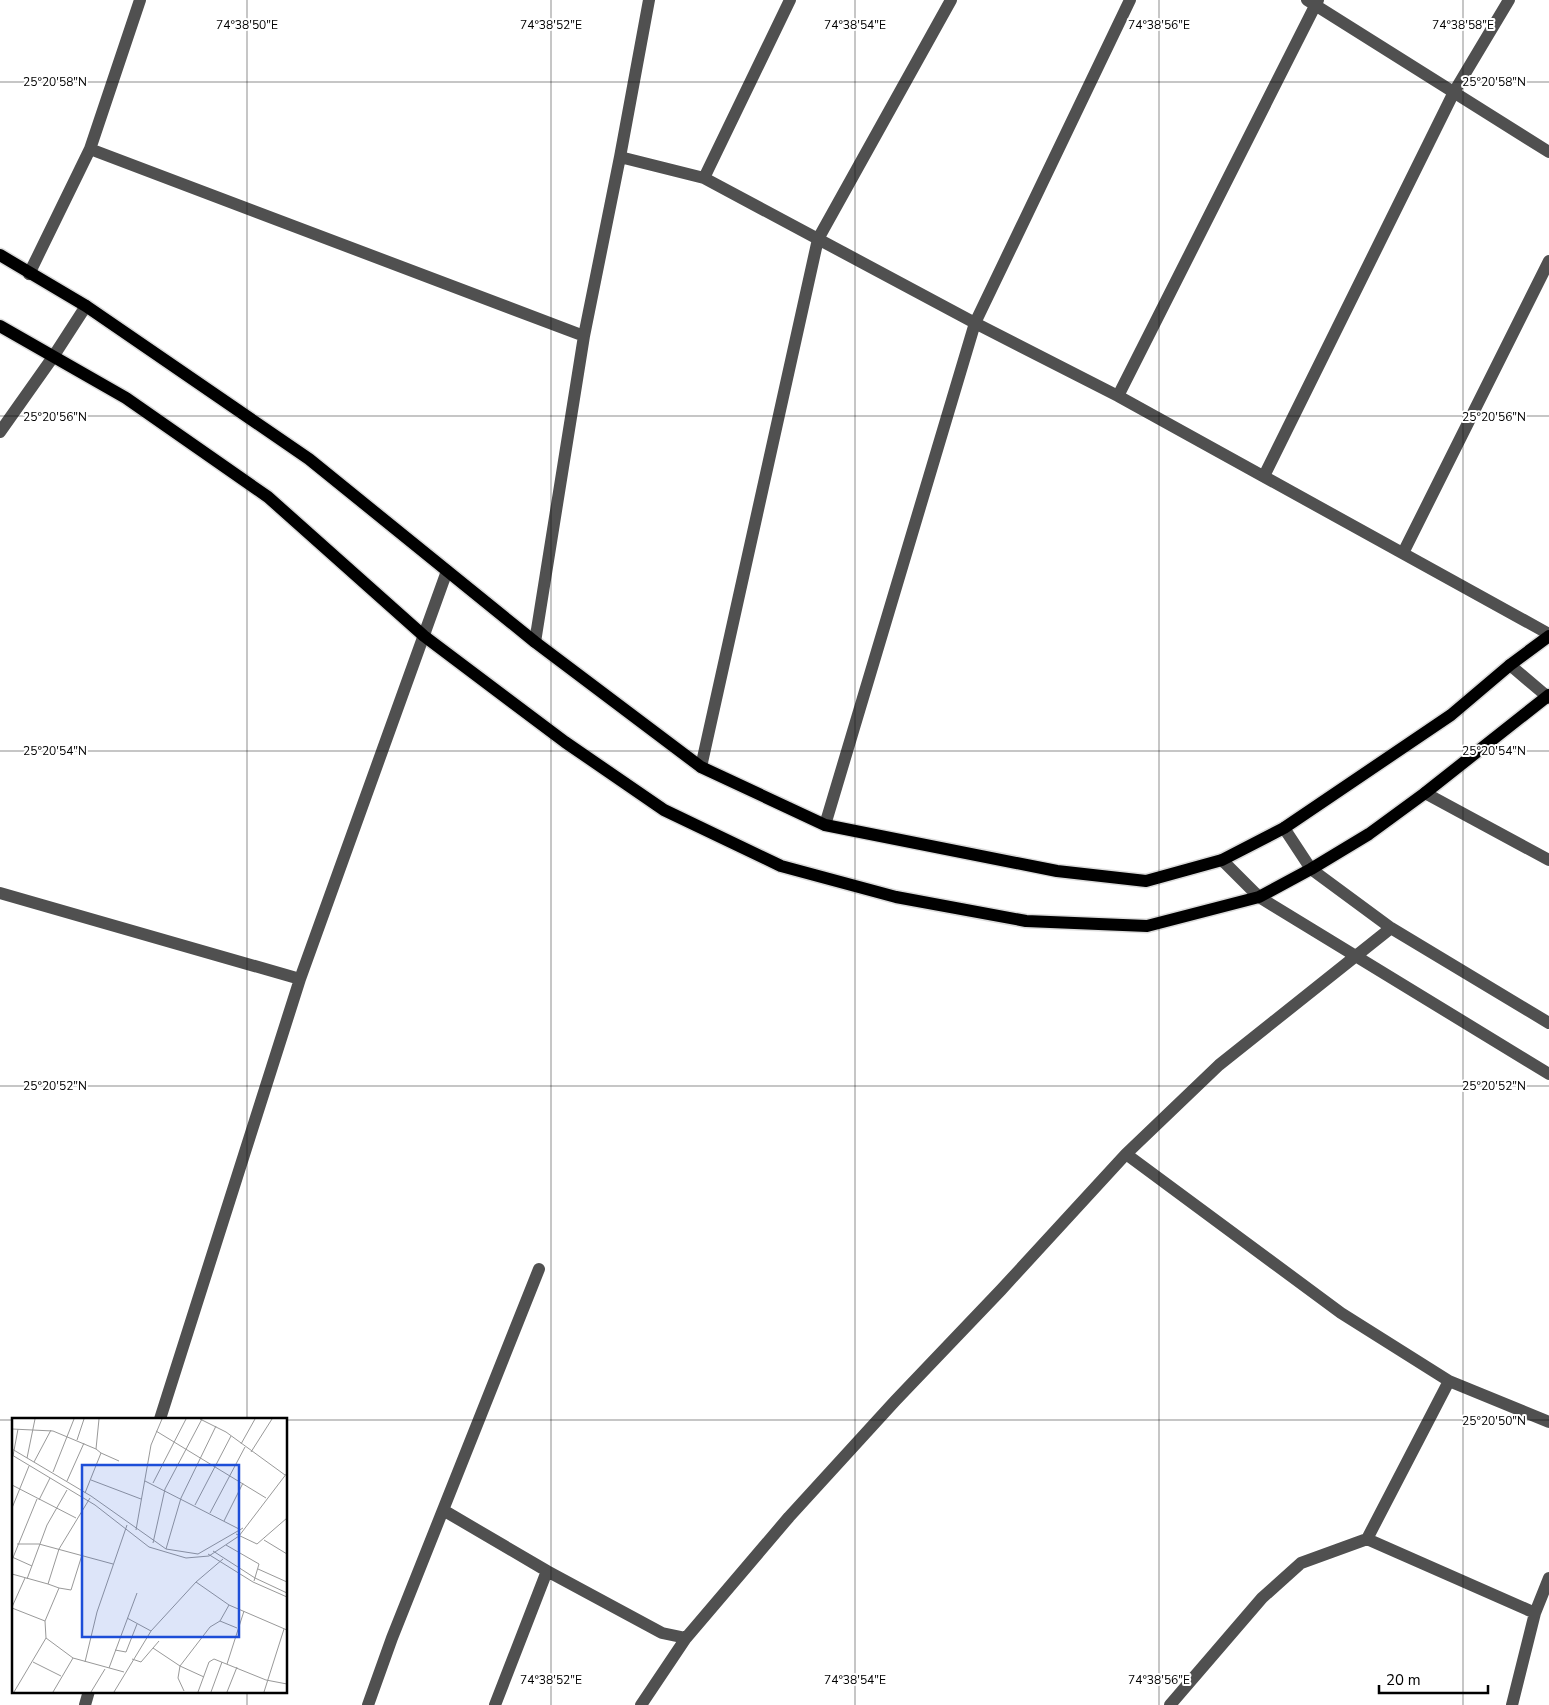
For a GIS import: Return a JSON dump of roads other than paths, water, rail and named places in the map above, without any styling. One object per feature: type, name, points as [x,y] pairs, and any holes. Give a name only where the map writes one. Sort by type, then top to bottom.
[{"type":"main road","points":[[0,255],[29,274],[86,306],[309,459],[535,642],[701,767],[825,825],[1057,871],[1146,881],[1222,860],[1284,828],[1452,715],[1510,665],[1549,635]]},
{"type":"main road","points":[[0,326],[126,398],[268,497],[424,636],[565,742],[664,810],[781,866],[896,897],[1026,921],[1146,926],[1259,897],[1311,869],[1369,834],[1548,697]]},
{"type":"street","points":[[29,274],[90,149],[140,0]]},
{"type":"street","points":[[535,642],[584,336],[649,0]]},
{"type":"street","points":[[704,178],[790,0]]},
{"type":"street","points":[[701,767],[818,239],[950,0]]},
{"type":"street","points":[[825,825],[975,323],[1130,0]]},
{"type":"street","points":[[1264,476],[1454,92],[1509,0]]},
{"type":"street","points":[[1118,396],[1313,2],[1549,152]]},
{"type":"street","points":[[90,149],[584,336]]},
{"type":"street","points":[[620,157],[704,178],[975,323],[1118,396],[1549,635]]},
{"type":"street","points":[[1403,553],[1549,261]]},
{"type":"street","points":[[0,432],[86,306]]},
{"type":"street","points":[[160,1418],[300,979],[448,570]]},
{"type":"street","points":[[1510,665],[1548,697]]},
{"type":"street","points":[[1425,793],[1549,860]]},
{"type":"street","points":[[1284,828],[1311,869],[1391,928],[1549,1023]]},
{"type":"street","points":[[1222,860],[1259,897],[1549,1074]]},
{"type":"street","points":[[0,893],[300,979]]},
{"type":"street","points":[[641,1705],[686,1638],[788,1517],[1126,1154],[1219,1065],[1391,928]]},
{"type":"street","points":[[1126,1154],[1342,1313],[1449,1381],[1549,1422]]},
{"type":"street","points":[[368,1705],[392,1638],[539,1269]]},
{"type":"street","points":[[1170,1705],[1262,1598],[1301,1563],[1367,1539],[1449,1381]]},
{"type":"street","points":[[443,1510],[547,1571],[662,1633],[686,1638]]},
{"type":"street","points":[[1367,1539],[1535,1613]]},
{"type":"street","points":[[495,1705],[547,1571]]},
{"type":"street","points":[[1512,1705],[1535,1613],[1549,1578]]},
{"type":"street","points":[[85,1705],[89,1692]]}]
